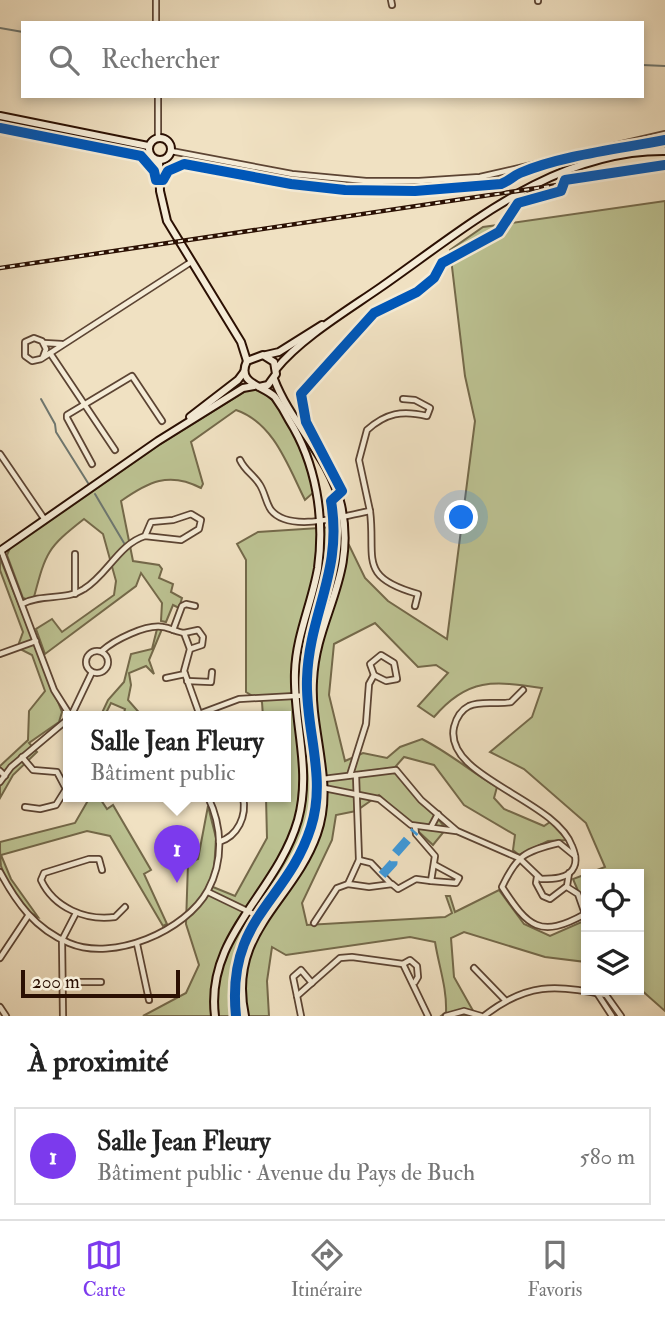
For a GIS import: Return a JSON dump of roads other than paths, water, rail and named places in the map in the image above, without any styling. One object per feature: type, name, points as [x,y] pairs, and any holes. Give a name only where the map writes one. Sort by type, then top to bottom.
[{"type":"main road","points":[[0,116],[148,146]]},
{"type":"main road","points":[[158,138],[167,141],[171,150],[165,160],[159,161],[152,158],[148,146],[158,138]]},
{"type":"main road","points":[[245,1016],[242,994],[243,966],[252,939],[312,847],[324,810],[313,695],[316,653],[341,582],[345,558],[343,516],[330,473],[279,393],[274,379],[276,369],[285,358],[348,310],[531,185],[605,158],[665,151]]},
{"type":"main road","points":[[0,551],[158,441],[238,380],[244,372],[247,361],[241,342],[167,221],[160,191],[159,161]]},
{"type":"main road","points":[[247,361],[257,355],[279,352],[348,310]]},
{"type":"main road","points":[[241,342],[257,355]]},
{"type":"main road","points":[[266,355],[276,369]]},
{"type":"main road","points":[[215,1016],[215,982],[222,954],[281,864],[298,818],[304,765],[296,695],[296,655],[317,572],[320,523],[315,482],[302,445],[274,396],[257,386],[244,372]]},
{"type":"main road","points":[[158,441],[243,388],[274,379]]},
{"type":"street","points":[[156,0],[156,21]]},
{"type":"street","points":[[158,98],[158,138]]},
{"type":"street","points":[[171,150],[292,174],[366,181],[419,181],[480,177],[665,134]]},
{"type":"street","points":[[66,343],[52,346],[34,338],[25,342],[23,348],[29,360],[50,354],[191,262]]},
{"type":"street","points":[[43,357],[44,343]]},
{"type":"street","points":[[50,354],[115,450]]},
{"type":"street","points":[[92,464],[67,418],[132,376],[162,421]]},
{"type":"street","points":[[402,399],[415,400],[430,408],[427,416],[400,412],[389,415],[367,430],[359,460],[370,511],[369,545],[374,568],[393,586],[418,594],[415,606]]},
{"type":"street","points":[[1,457],[44,520]]},
{"type":"street","points":[[240,460],[244,469],[260,484],[269,506],[277,515],[320,523],[370,511]]},
{"type":"street","points":[[22,604],[40,596],[75,594],[88,587],[133,541],[145,536],[181,540],[199,529],[201,520],[191,514],[173,520],[154,521],[148,526],[145,536]]},
{"type":"street","points":[[0,551],[54,690],[66,711]]},
{"type":"street","points":[[75,554],[75,594]]},
{"type":"street","points":[[173,630],[182,606],[195,606]]},
{"type":"street","points":[[102,651],[107,657],[106,668],[100,673],[92,672],[88,668],[86,658],[91,652],[102,651],[110,644],[151,627],[184,633],[198,630],[203,637],[202,645],[190,649]]},
{"type":"street","points":[[184,633],[190,649],[185,674],[198,711]]},
{"type":"street","points":[[0,654],[36,641]]},
{"type":"street","points":[[348,884],[359,860],[358,795],[353,775],[366,724],[369,684],[374,675],[370,664],[382,655],[394,663],[397,678],[386,681],[374,675]]},
{"type":"street","points":[[73,711],[92,672]]},
{"type":"street","points":[[187,681],[211,681],[212,672]]},
{"type":"street","points":[[166,678],[185,674]]},
{"type":"street","points":[[523,690],[511,702],[480,703],[464,710],[455,724],[455,745],[458,753],[471,767],[556,821],[568,836],[575,866],[569,873],[567,887],[550,898],[543,896],[536,883],[537,877]]},
{"type":"street","points":[[205,711],[239,699],[313,695]]},
{"type":"street","points":[[0,782],[22,757],[63,723]]},
{"type":"street","points":[[22,757],[37,772],[57,772],[63,783]]},
{"type":"street","points":[[323,779],[396,770],[457,831]]},
{"type":"street","points":[[0,771],[5,776]]},
{"type":"street","points":[[324,788],[379,799],[415,825],[457,831],[519,858],[537,877],[549,879],[569,873]]},
{"type":"street","points":[[25,807],[40,809],[56,805],[63,794]]},
{"type":"street","points":[[0,872],[27,916],[62,940],[87,948],[114,949],[137,944],[166,929],[208,891],[218,860],[219,842],[219,826],[210,802]]},
{"type":"street","points":[[219,842],[229,838],[245,814],[244,802]]},
{"type":"street","points":[[432,827],[438,814]]},
{"type":"street","points":[[415,825],[416,834],[434,854],[433,881]]},
{"type":"street","points":[[567,887],[578,894],[585,914],[551,929],[529,924],[502,887],[513,864],[529,850],[559,843],[575,857]]},
{"type":"street","points":[[103,870],[99,859],[89,859],[58,867],[41,876],[42,883],[52,896],[76,912],[97,918],[115,918],[125,907]]},
{"type":"street","points":[[359,860],[371,863],[398,889],[416,879],[456,883],[459,878],[435,865]]},
{"type":"street","points":[[314,923],[337,888],[348,884],[369,887],[392,884]]},
{"type":"street","points":[[208,891],[264,919]]},
{"type":"street","points":[[64,1016],[62,940],[76,912]]},
{"type":"street","points":[[0,958],[2,947],[27,916]]},
{"type":"street","points":[[137,944],[149,1000]]},
{"type":"street","points":[[297,996],[340,958],[348,957],[403,964],[410,961],[417,965],[418,977],[414,983]]},
{"type":"street","points":[[403,964],[428,1016]]},
{"type":"street","points":[[474,968],[505,1000]]},
{"type":"street","points":[[302,1016],[293,977],[300,970],[312,983]]},
{"type":"street","points":[[62,982],[101,982]]},
{"type":"street","points":[[446,1016],[464,1012],[482,1016],[505,1000],[551,987],[581,989]]},
{"type":"street","points":[[598,995],[612,1016]]},
{"type":"street","points":[[606,995],[621,1016]]},
{"type":"street","points":[[0,1007],[6,1016]]},
{"type":"waterway","points":[[0,28],[21,32]]},
{"type":"waterway","points":[[644,65],[665,66]]},
{"type":"waterway","points":[[41,399],[55,424],[56,432],[88,483]]},
{"type":"waterway","points":[[95,494],[124,543]]},
{"type":"railway","points":[[0,268],[665,169]]},
{"type":"place","name":"Salle Jean Fleury","points":[[177,883]]}]
